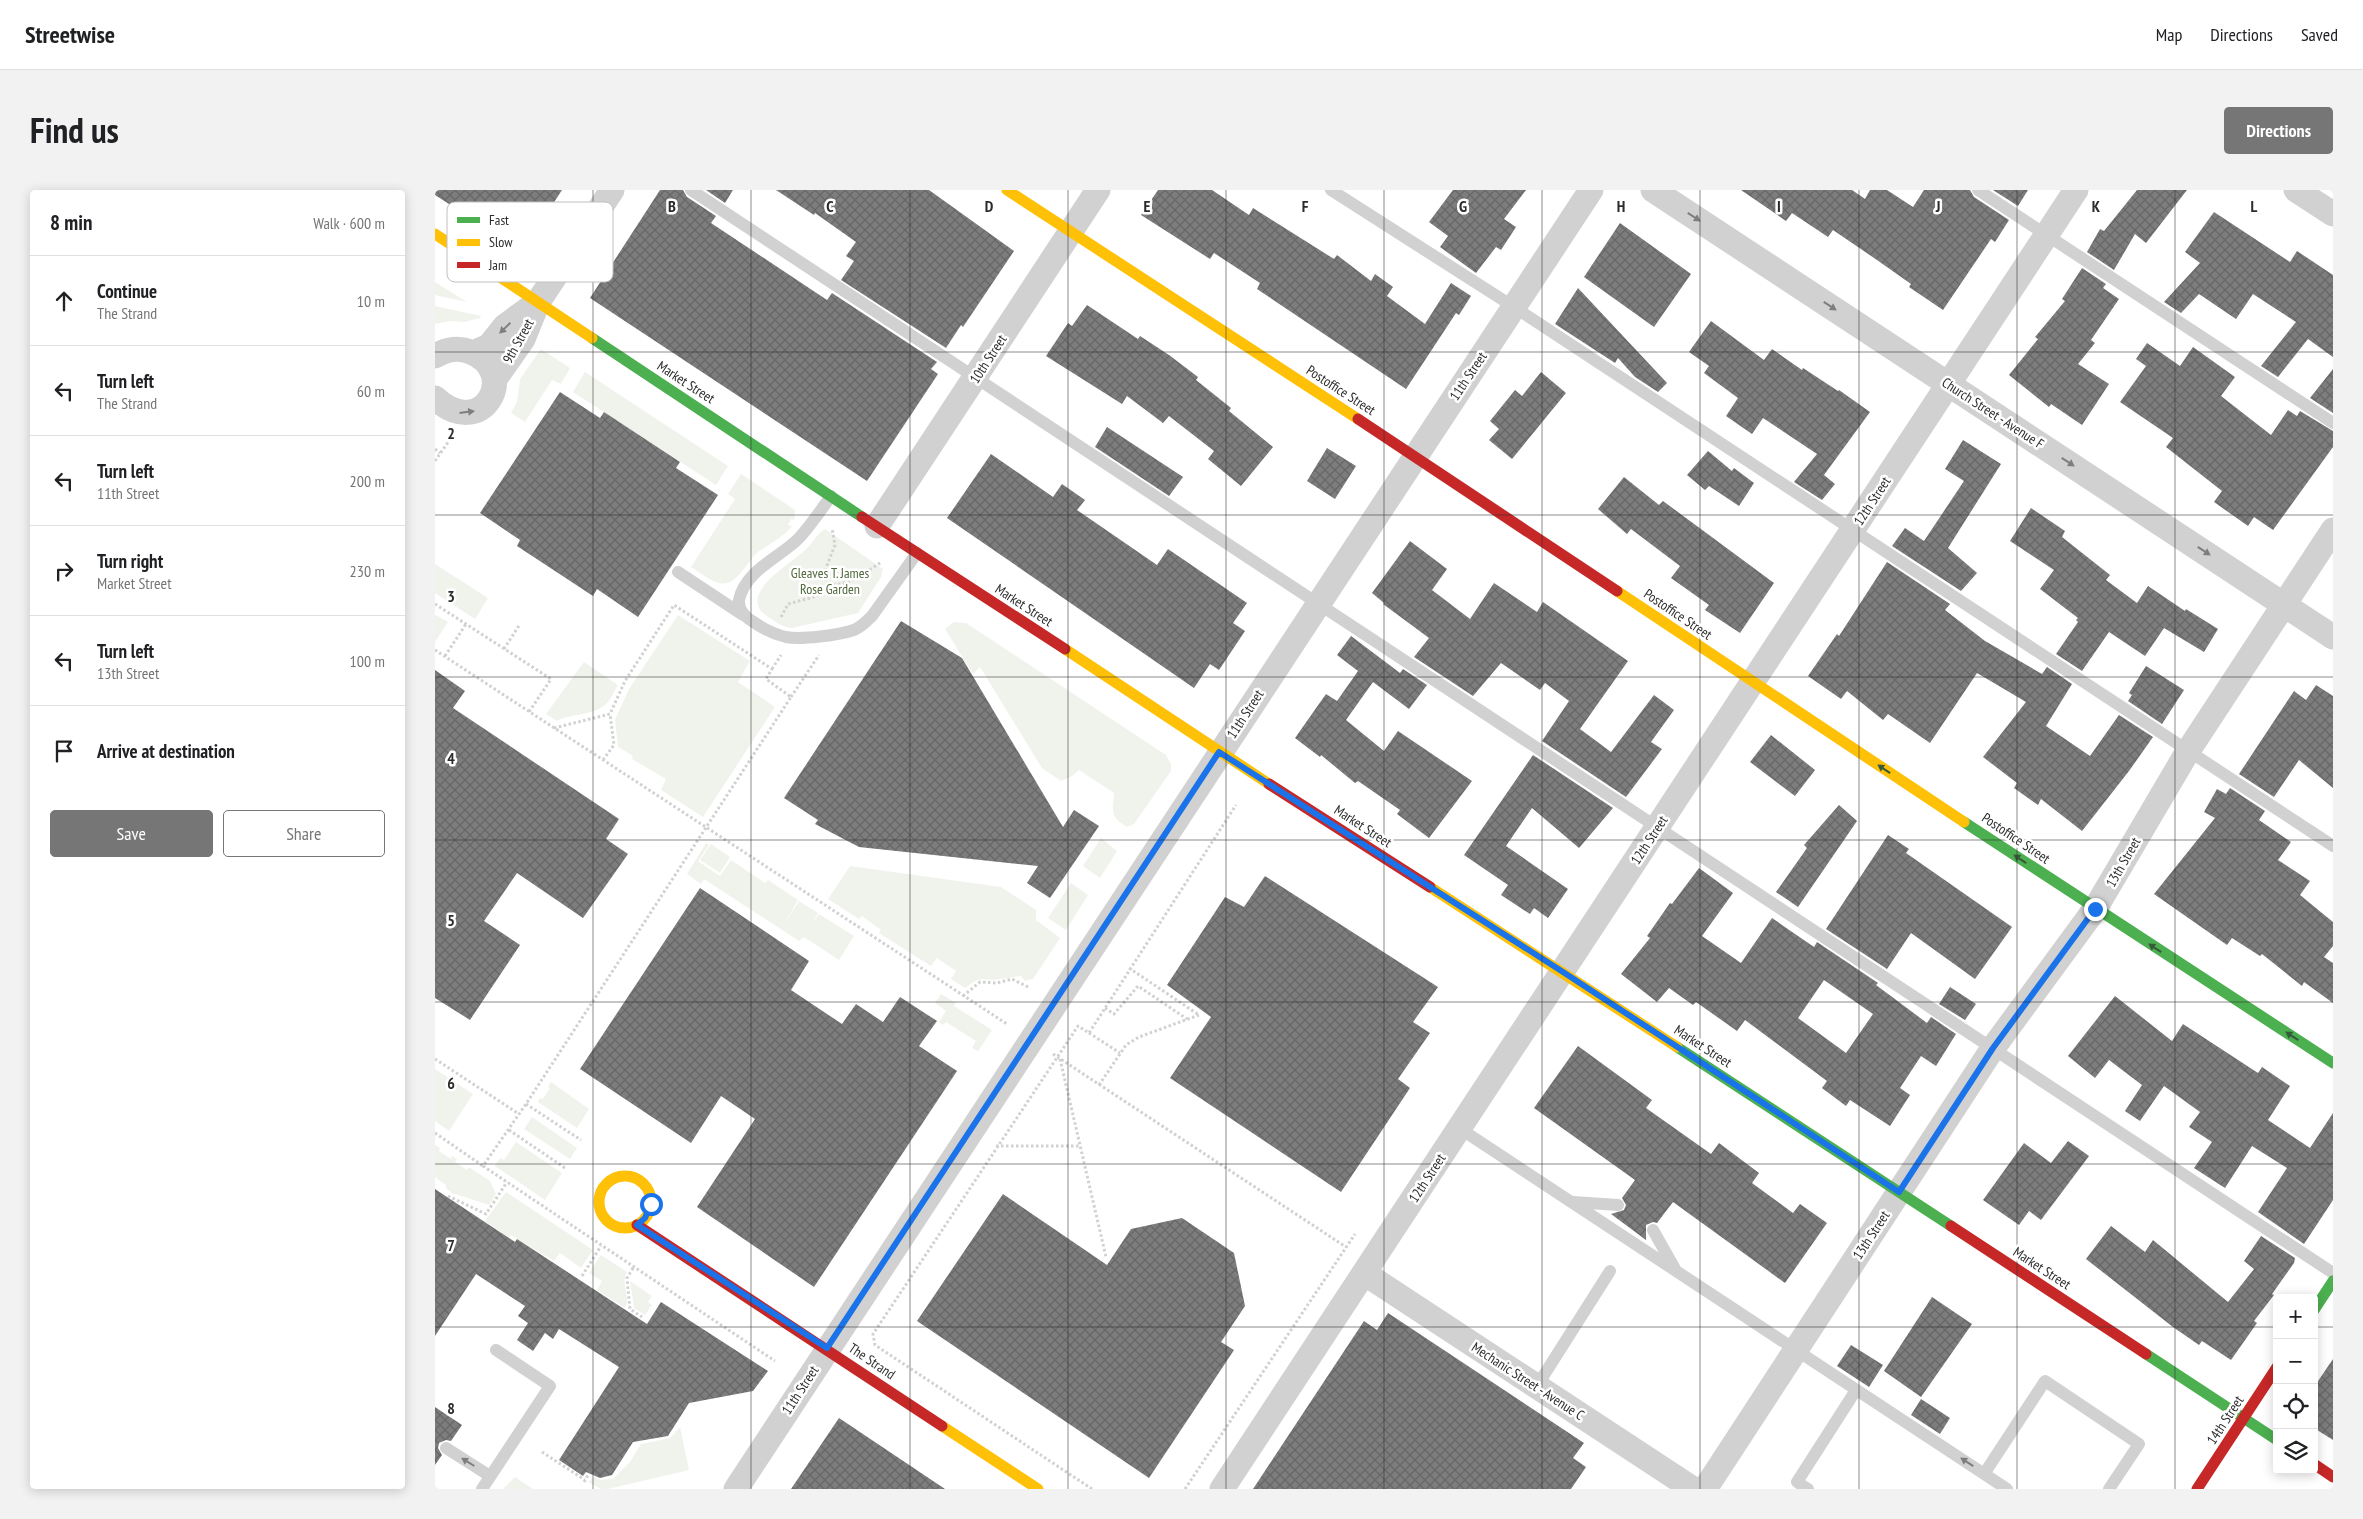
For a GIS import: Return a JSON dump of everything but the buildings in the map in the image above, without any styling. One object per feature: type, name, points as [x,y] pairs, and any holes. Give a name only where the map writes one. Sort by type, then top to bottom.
[{"type":"main road","name":"Postoffice Street","points":[[1007,190],[1415,456],[2095,909],[2333,1063]]},
{"type":"main road","name":"Market Street","points":[[435,234],[447,242]]},
{"type":"main road","name":"Market Street","points":[[508,282],[917,553],[1174,719],[1219,752],[1563,972],[2273,1437]]},
{"type":"main road","points":[[622,1177],[633,1178],[641,1182],[647,1190],[651,1199],[650,1210],[637,1225],[618,1227],[609,1222],[603,1214],[600,1205],[601,1195],[605,1186],[613,1180],[622,1177]]},
{"type":"main road","name":"The Strand","points":[[637,1225],[827,1348],[1038,1489]]},
{"type":"main road","points":[[2318,1304],[2333,1281]]},
{"type":"main road","name":"14th Street","points":[[2197,1489],[2273,1374]]},
{"type":"main road","points":[[2318,1467],[2333,1476]]},
{"type":"street","name":"9th Street","points":[[604,202],[612,190]]},
{"type":"street","name":"10th Street","points":[[877,526],[1098,190]]},
{"type":"street","name":"11th Street","points":[[736,1489],[1317,603],[1591,190]]},
{"type":"street","name":"Church Street - Avenue F","points":[[1653,190],[2333,636]]},
{"type":"street","name":"12th Street","points":[[1222,1489],[2076,190]]},
{"type":"street","points":[[2296,190],[2333,214]]},
{"type":"street","name":"9th Street","points":[[495,379],[523,338],[538,302],[551,282]]},
{"type":"street","name":"9th Street","points":[[435,398],[451,411],[471,413],[482,408],[489,401],[494,391],[495,379],[492,369],[473,353],[489,346],[505,326],[538,302]]},
{"type":"street","points":[[435,356],[444,350],[453,349],[473,353]]},
{"type":"street","name":"13th Street","points":[[1705,1489],[1993,1048],[2095,909],[2188,751],[2333,530]]},
{"type":"street","name":"Mechanic Street - Avenue C","points":[[1364,1273],[1693,1489]]},
{"type":"lane","points":[[691,190],[2333,1273]]},
{"type":"lane","points":[[1331,190],[1514,307],[2333,846]]},
{"type":"lane","points":[[1978,190],[2333,422]]},
{"type":"lane","points":[[743,615],[739,598],[745,587],[761,566],[798,539],[831,496]]},
{"type":"lane","points":[[678,572],[771,633],[787,637],[820,636],[853,630],[864,624],[872,616],[917,553]]},
{"type":"lane","points":[[1459,1128],[2007,1489]]},
{"type":"lane","points":[[1572,1202],[1618,1205]]},
{"type":"lane","points":[[1653,1230],[1676,1271]]},
{"type":"lane","points":[[1537,1386],[1611,1271]]},
{"type":"lane","points":[[483,1489],[550,1386],[497,1350]]},
{"type":"lane","points":[[1984,1474],[2045,1381],[2139,1444],[2109,1489]]},
{"type":"lane","points":[[1808,1489],[1797,1482],[1857,1390]]},
{"type":"lane","points":[[446,1448],[490,1476]]},
{"type":"path","points":[[435,461],[455,431]]},
{"type":"path","points":[[435,449],[441,453]]},
{"type":"path","points":[[828,584],[825,576],[830,555],[835,545],[832,528]]},
{"type":"path","points":[[828,584],[835,585],[851,581],[882,562]]},
{"type":"path","points":[[779,622],[788,604],[817,596],[828,584]]},
{"type":"path","points":[[435,604],[551,679],[529,712]]},
{"type":"path","points":[[603,760],[614,745],[610,714],[625,681],[674,605],[772,669]]},
{"type":"path","points":[[445,656],[466,624]]},
{"type":"path","points":[[504,649],[520,624]]},
{"type":"path","points":[[435,650],[1007,1024]]},
{"type":"path","points":[[483,1166],[509,1130],[821,652]]},
{"type":"path","points":[[781,655],[766,679],[791,696]]},
{"type":"path","points":[[554,728],[610,714]]},
{"type":"path","points":[[1089,1033],[1129,968],[1237,805]]},
{"type":"path","points":[[1099,1085],[1126,1045],[1139,1037],[1199,1015],[1129,968]]},
{"type":"path","points":[[963,996],[980,982],[997,983],[1012,979],[1030,988]]},
{"type":"path","points":[[1105,1008],[1114,1014],[1138,986],[1187,1019]]},
{"type":"path","points":[[1092,1489],[875,1345],[873,1334],[996,1146],[1058,1058],[1078,1026],[1120,1053]]},
{"type":"path","points":[[1053,1054],[1346,1247]]},
{"type":"path","points":[[1058,1058],[1106,1257]]},
{"type":"path","points":[[435,1059],[519,1114]]},
{"type":"path","points":[[526,1104],[581,1140]]},
{"type":"path","points":[[509,1130],[565,1168]]},
{"type":"path","points":[[435,1133],[633,1268],[775,1360]]},
{"type":"path","points":[[996,1146],[1080,1146]]},
{"type":"path","points":[[448,1196],[485,1214],[507,1182]]},
{"type":"path","points":[[1185,1489],[1355,1234]]},
{"type":"path","points":[[581,1276],[601,1246]]},
{"type":"path","points":[[633,1268],[627,1278],[631,1309],[642,1316]]},
{"type":"path","points":[[542,1452],[584,1481],[588,1475]]},
{"type":"green space","points":[[435,282],[467,302],[435,295]]},
{"type":"green space","points":[[435,306],[481,316],[480,318],[464,322],[450,321],[435,324]]},
{"type":"green space","points":[[541,349],[570,368],[561,384],[552,380],[525,422],[511,413],[517,402],[520,379]]},
{"type":"green space","points":[[585,372],[728,466],[716,485],[573,392]]},
{"type":"green space","points":[[741,474],[795,510],[794,520],[791,519],[788,525],[792,526],[788,530],[754,556],[736,578],[730,582],[718,583],[691,567],[735,499],[728,494]]},
{"type":"green space","name":"Gleaves T. James Rose Garden","points":[[825,529],[883,569],[881,577],[858,613],[792,628],[782,625],[768,617],[759,608],[757,599],[761,590],[768,581],[807,548]]},
{"type":"green space","points":[[435,564],[488,598],[475,619],[435,593]]},
{"type":"green space","points":[[678,615],[750,661],[738,682],[775,707],[703,817],[661,790],[666,779],[632,759],[633,756],[618,747],[615,720],[629,689]]},
{"type":"green space","points":[[435,616],[448,622],[435,642]]},
{"type":"green space","points":[[954,622],[966,623],[1166,755],[1171,764],[1171,771],[1134,824],[1127,827],[1117,820],[1113,813],[1114,793],[1079,770],[1061,781],[1042,768],[980,667],[973,674],[945,629]]},
{"type":"green space","points":[[584,662],[618,685],[609,701],[600,709],[557,721],[546,714]]},
{"type":"green space","points":[[1101,838],[1117,851],[1100,878],[1083,866]]},
{"type":"green space","points":[[706,843],[709,845],[698,861],[720,876],[731,860],[765,883],[768,880],[798,900],[783,926],[799,901],[818,913],[813,922],[819,914],[854,936],[839,960],[804,937],[799,941],[704,879],[701,884],[687,874]]},
{"type":"green space","points":[[711,844],[730,857],[720,873],[700,860]]},
{"type":"green space","points":[[850,866],[1001,887],[1036,910],[1036,920],[1060,938],[1033,979],[1025,981],[1021,976],[993,980],[982,979],[975,981],[965,988],[951,979],[956,971],[937,958],[931,966],[879,933],[881,930],[862,916],[859,919],[828,899]]},
{"type":"green space","points":[[1071,883],[1088,895],[1066,930],[1048,918]]},
{"type":"green space","points":[[941,994],[956,1003],[954,1006],[992,1030],[978,1051],[972,1048],[976,1041],[946,1022],[943,1025],[939,1022],[946,1011],[935,1003]]},
{"type":"green space","points":[[435,1069],[473,1094],[449,1131],[435,1121]]},
{"type":"green space","points":[[551,1082],[589,1109],[577,1128],[538,1102],[540,1098],[543,1099],[550,1088],[548,1087]]},
{"type":"green space","points":[[532,1117],[577,1148],[570,1159],[524,1129]]},
{"type":"green space","points":[[516,1142],[562,1173],[545,1200],[495,1166],[500,1158],[504,1160]]},
{"type":"green space","points":[[435,1145],[440,1148],[439,1151],[451,1159],[452,1156],[457,1159],[455,1162],[467,1170],[469,1167],[490,1181],[496,1194],[489,1205],[452,1193],[446,1188],[446,1185],[435,1177]]},
{"type":"green space","points":[[506,1192],[593,1250],[581,1268],[560,1253],[554,1261],[511,1235],[499,1252],[493,1248],[502,1233],[485,1221]]},
{"type":"green space","points":[[601,1255],[627,1272],[625,1281],[627,1304],[625,1308],[597,1290],[602,1281],[589,1273]]},
{"type":"green space","points":[[630,1281],[652,1296],[648,1302],[652,1305],[645,1315],[634,1308]]},
{"type":"green space","points":[[680,1427],[689,1470],[608,1489],[601,1489],[588,1482],[594,1477],[600,1480],[613,1479],[630,1462],[641,1444],[670,1438]]},
{"type":"green space","points":[[515,1477],[533,1489],[503,1489]]},
{"type":"traffic: fast","points":[[592,338],[862,517]]},
{"type":"traffic: fast","points":[[1964,822],[2333,1063]]},
{"type":"traffic: fast","points":[[1677,1047],[1951,1226]]},
{"type":"traffic: fast","points":[[2318,1304],[2333,1281]]},
{"type":"traffic: fast","points":[[2146,1354],[2273,1437]]},
{"type":"traffic: slow","points":[[1007,190],[1358,419]]},
{"type":"traffic: slow","points":[[435,234],[447,242]]},
{"type":"traffic: slow","points":[[507,282],[592,338]]},
{"type":"traffic: slow","points":[[1617,591],[1964,822]]},
{"type":"traffic: slow","points":[[1065,649],[1269,784]]},
{"type":"traffic: slow","points":[[1430,887],[1677,1047]]},
{"type":"traffic: slow","points":[[625,1176],[635,1178],[643,1184],[649,1192],[651,1202],[649,1212],[643,1220],[635,1226],[625,1228],[615,1226],[607,1220],[601,1212],[599,1202],[601,1192],[607,1184],[615,1178],[625,1176]]},
{"type":"traffic: slow","points":[[942,1426],[1038,1489]]},
{"type":"traffic: jam","points":[[1358,419],[1617,591]]},
{"type":"traffic: jam","points":[[862,517],[1065,649]]},
{"type":"traffic: jam","points":[[1269,784],[1430,887]]},
{"type":"traffic: jam","points":[[637,1225],[942,1426]]},
{"type":"traffic: jam","points":[[1951,1226],[2146,1354]]},
{"type":"traffic: jam","points":[[2197,1489],[2273,1373]]},
{"type":"traffic: jam","points":[[2318,1467],[2333,1477]]},
{"type":"route","points":[[651,1204],[648,1214],[637,1225],[827,1348],[1219,752],[1563,972],[1899,1192],[1993,1048],[2095,909]]}]
